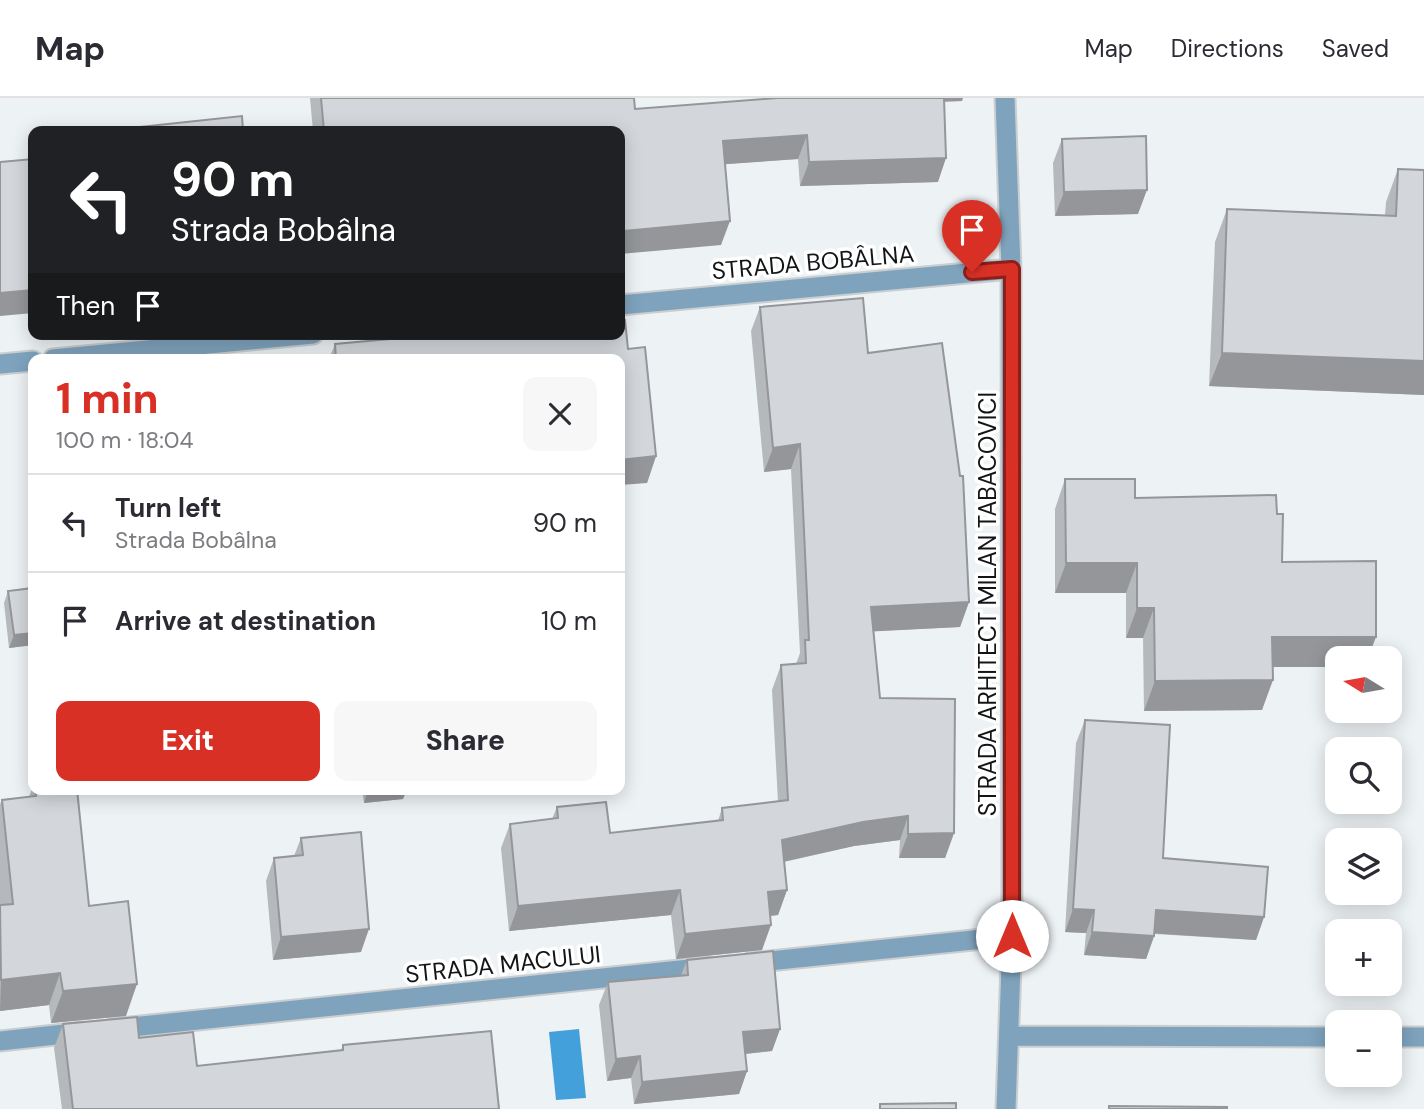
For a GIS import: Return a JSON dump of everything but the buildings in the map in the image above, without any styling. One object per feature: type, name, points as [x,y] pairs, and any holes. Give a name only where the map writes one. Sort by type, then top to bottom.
[{"type":"street","name":"STRADA ARHITECT MILAN TABACOVICI","points":[[1005,98],[1012,269],[1012,936],[1006,1109]]},
{"type":"street","name":"STRADA BOBÂLNA","points":[[625,305],[1012,269]]},
{"type":"street","points":[[105,354],[251,340]]},
{"type":"street","points":[[0,364],[28,361]]},
{"type":"street","name":"STRADA MACULUI","points":[[0,1041],[1012,936]]},
{"type":"street","points":[[1009,1036],[1325,1037]]},
{"type":"street","points":[[1402,1037],[1424,1037]]},
{"type":"water","points":[[579,1029],[586,1098],[556,1100],[549,1032]]},
{"type":"route","points":[[972,272],[1012,269],[1012,936]]}]
